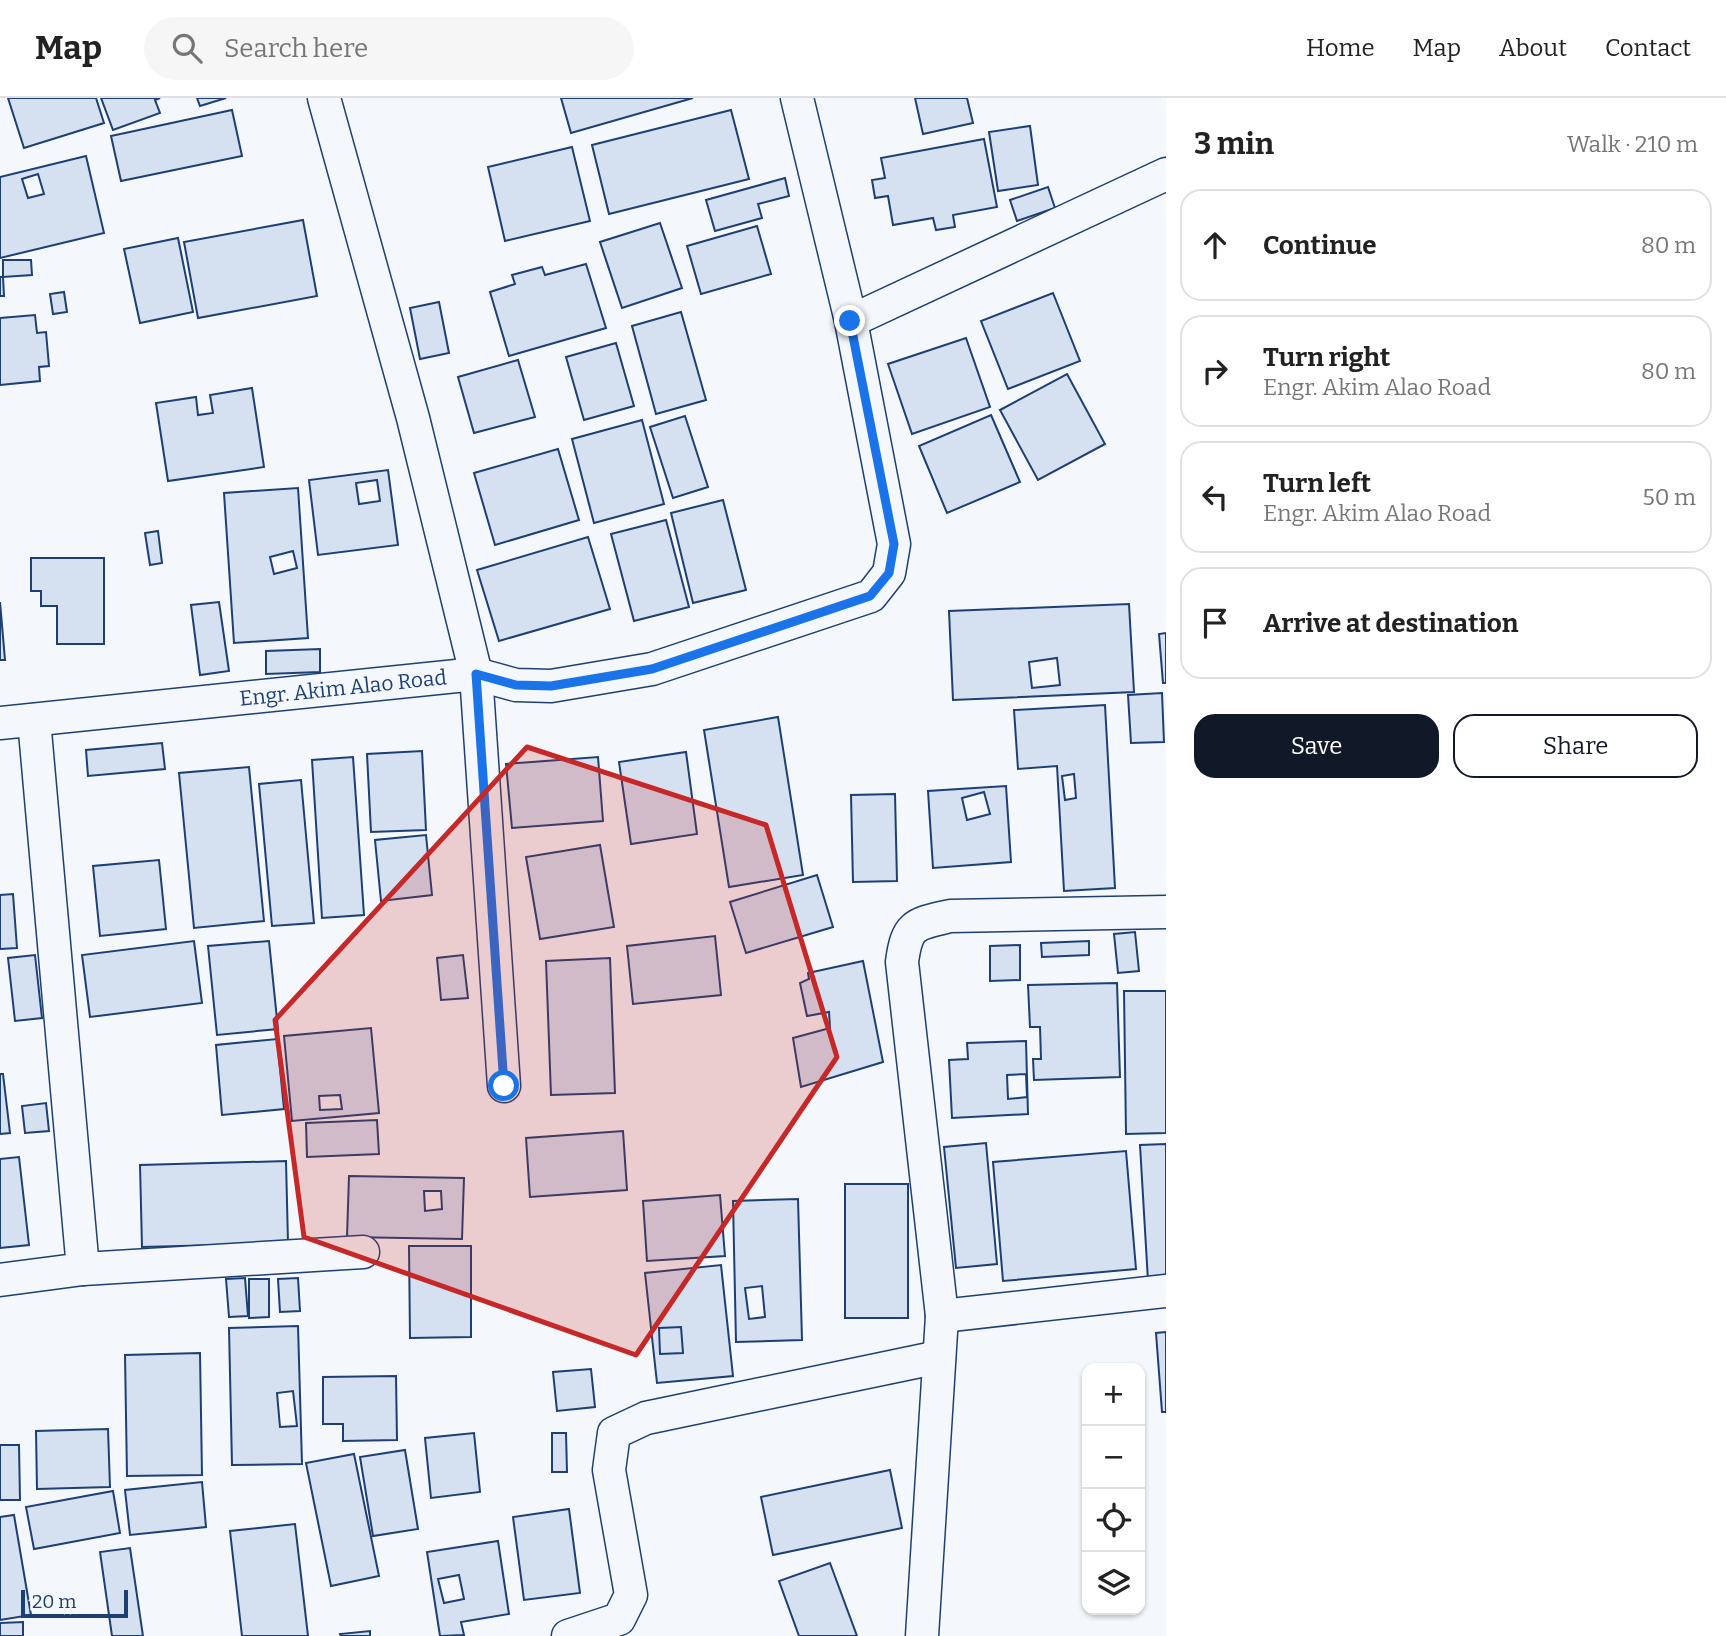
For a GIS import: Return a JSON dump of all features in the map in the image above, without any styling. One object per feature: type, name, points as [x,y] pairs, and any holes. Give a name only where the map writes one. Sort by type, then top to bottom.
[{"type":"street","points":[[324,98],[413,418],[476,674],[504,1086]]},
{"type":"street","name":"Engr. Akim Alao Road","points":[[0,723],[476,674],[516,685],[551,686],[652,669],[870,596],[889,573],[894,544],[850,321],[797,98]]},
{"type":"street","points":[[850,321],[1166,174]]},
{"type":"street","points":[[34,720],[83,1269]]},
{"type":"street","points":[[922,1636],[942,1316],[902,962],[906,935],[919,923],[950,916],[1166,912]]},
{"type":"street","points":[[0,1280],[83,1269],[363,1252]]},
{"type":"street","points":[[942,1316],[1166,1291]]},
{"type":"street","points":[[568,1636],[619,1619],[631,1595],[609,1470],[614,1433],[646,1418],[939,1357]]},
{"type":"highlighted area","points":[[527,747],[766,825],[837,1057],[636,1355],[304,1237],[275,1020]]},
{"type":"building","points":[[8,98],[96,98],[104,123],[24,148]]},
{"type":"building","points":[[101,98],[160,98],[155,100],[160,113],[113,130]]},
{"type":"building","points":[[197,98],[226,98],[200,106]]},
{"type":"building","points":[[561,98],[693,98],[571,133]]},
{"type":"building","points":[[915,98],[967,98],[973,123],[923,134]]},
{"type":"building","points":[[232,110],[242,156],[121,181],[111,136]]},
{"type":"building","points":[[731,110],[749,179],[609,214],[592,145]]},
{"type":"building","points":[[1030,126],[1038,185],[998,191],[989,132]]},
{"type":"building","points":[[984,139],[997,207],[953,215],[955,227],[936,230],[933,218],[893,225],[888,196],[875,198],[872,180],[885,178],[881,158]]},
{"type":"building","points":[[572,147],[590,221],[505,241],[488,167]]},
{"type":"building","points":[[86,156],[104,233],[0,258],[0,177]],"holes":[[[38,174],[44,194],[28,198],[22,179]]]},
{"type":"building","points":[[785,178],[789,196],[758,204],[762,218],[715,231],[706,200]]},
{"type":"building","points":[[1048,187],[1055,208],[1017,221],[1010,200]]},
{"type":"building","points":[[303,220],[317,296],[198,318],[184,242]]},
{"type":"building","points":[[660,223],[682,288],[622,308],[600,242]]},
{"type":"building","points":[[757,226],[771,274],[701,294],[687,246]]},
{"type":"building","points":[[178,238],[193,312],[140,323],[124,249]]},
{"type":"building","points":[[3,260],[31,260],[32,275],[3,277]]},
{"type":"building","points":[[586,264],[606,328],[509,356],[490,292],[515,284],[512,275],[542,267],[545,275]]},
{"type":"building","points":[[0,277],[3,277],[4,296],[0,296]]},
{"type":"building","points":[[64,292],[67,312],[53,314],[50,294]]},
{"type":"building","points":[[1053,293],[1080,361],[1008,389],[981,321]]},
{"type":"building","points":[[439,302],[449,353],[420,359],[410,308]]},
{"type":"building","points":[[681,312],[706,400],[656,414],[632,326]]},
{"type":"building","points":[[35,315],[37,333],[46,332],[49,366],[39,367],[40,381],[0,385],[0,318]]},
{"type":"building","points":[[966,338],[990,407],[912,434],[888,364]]},
{"type":"building","points":[[616,343],[634,406],[584,420],[566,357]]},
{"type":"building","points":[[518,360],[535,417],[474,433],[458,377]]},
{"type":"building","points":[[1067,374],[1105,444],[1038,480],[1000,410]]},
{"type":"building","points":[[252,388],[264,467],[168,481],[156,403],[196,397],[198,415],[213,413],[210,395]]},
{"type":"building","points":[[991,415],[1020,482],[947,513],[919,446]]},
{"type":"building","points":[[685,416],[708,487],[673,498],[650,427]]},
{"type":"building","points":[[642,420],[664,504],[594,523],[572,439]]},
{"type":"building","points":[[558,449],[579,520],[495,545],[474,473]]},
{"type":"building","points":[[388,470],[398,545],[318,555],[309,480]],"holes":[[[377,480],[380,501],[359,504],[356,483]]]},
{"type":"building","points":[[298,488],[308,638],[234,643],[224,493]],"holes":[[[293,551],[297,568],[274,574],[270,557]]]},
{"type":"building","points":[[723,500],[746,590],[693,603],[671,513]]},
{"type":"building","points":[[666,520],[689,607],[634,621],[611,534]]},
{"type":"building","points":[[158,531],[162,563],[150,565],[145,533]]},
{"type":"building","points":[[588,537],[610,609],[499,641],[477,570]]},
{"type":"building","points":[[31,558],[104,558],[104,644],[57,644],[57,606],[41,606],[41,591],[31,591]]},
{"type":"building","points":[[0,602],[5,660],[0,660]]},
{"type":"building","points":[[219,602],[229,671],[200,675],[191,605]]},
{"type":"building","points":[[1129,604],[1134,692],[953,700],[949,611]],"holes":[[[1057,658],[1060,685],[1032,688],[1029,662]]]},
{"type":"building","points":[[1166,633],[1166,683],[1163,683],[1159,634]]},
{"type":"building","points":[[320,649],[320,672],[266,674],[266,651]]},
{"type":"building","points":[[1162,693],[1164,742],[1131,743],[1128,695]]},
{"type":"building","points":[[1105,705],[1115,888],[1064,891],[1057,766],[1018,769],[1014,710]],"holes":[[[1074,774],[1076,798],[1065,800],[1062,776]]]},
{"type":"building","points":[[778,717],[803,875],[729,887],[704,730]]},
{"type":"building","points":[[162,743],[165,769],[88,776],[86,750]]},
{"type":"building","points":[[422,751],[426,830],[371,832],[367,754]]},
{"type":"building","points":[[686,752],[697,834],[631,844],[619,762]]},
{"type":"building","points":[[353,757],[364,915],[322,918],[312,760]]},
{"type":"building","points":[[598,757],[603,821],[512,828],[506,764]]},
{"type":"building","points":[[249,767],[264,921],[194,928],[179,773]]},
{"type":"building","points":[[301,780],[314,923],[272,926],[259,784]]},
{"type":"building","points":[[1006,786],[1011,862],[933,868],[928,791]],"holes":[[[984,792],[990,814],[967,820],[962,798]]]},
{"type":"building","points":[[895,794],[897,881],[853,882],[851,795]]},
{"type":"building","points":[[426,835],[432,895],[381,901],[375,840]]},
{"type":"building","points":[[600,845],[614,927],[540,939],[526,857]]},
{"type":"building","points":[[159,860],[166,929],[100,936],[93,866]]},
{"type":"building","points":[[817,875],[833,927],[746,953],[730,902]]},
{"type":"building","points":[[13,894],[17,948],[0,949],[0,895]]},
{"type":"building","points":[[1135,932],[1139,971],[1118,973],[1114,934]]},
{"type":"building","points":[[715,936],[721,995],[633,1004],[627,946]]},
{"type":"building","points":[[194,941],[202,1003],[90,1017],[82,955]]},
{"type":"building","points":[[269,941],[278,1029],[217,1035],[208,946]]},
{"type":"building","points":[[1089,941],[1089,955],[1042,957],[1041,943]]},
{"type":"building","points":[[1020,945],[1020,980],[990,981],[990,946]]},
{"type":"building","points":[[35,955],[42,1018],[15,1021],[8,958]]},
{"type":"building","points":[[463,955],[468,998],[441,1000],[437,958]]},
{"type":"building","points":[[610,958],[615,1093],[551,1095],[546,961]]},
{"type":"building","points":[[863,961],[883,1062],[801,1087],[793,1038],[830,1028],[829,1012],[807,1016],[800,983],[809,979],[808,973]]},
{"type":"building","points":[[1117,983],[1120,1077],[1034,1080],[1033,1059],[1041,1059],[1040,1027],[1030,1027],[1028,985]]},
{"type":"building","points":[[1124,991],[1166,991],[1166,1133],[1126,1134]]},
{"type":"building","points":[[371,1028],[379,1113],[292,1121],[284,1036]],"holes":[[[340,1095],[342,1109],[320,1110],[319,1096]]]},
{"type":"building","points":[[277,1039],[284,1109],[222,1115],[216,1045]]},
{"type":"building","points":[[1026,1041],[1028,1114],[952,1118],[949,1060],[968,1059],[967,1043]],"holes":[[[1026,1074],[1027,1097],[1008,1099],[1007,1075]]]},
{"type":"building","points":[[0,1074],[3,1074],[10,1133],[0,1134]]},
{"type":"building","points":[[46,1103],[49,1131],[25,1133],[22,1106]]},
{"type":"building","points":[[377,1120],[379,1154],[307,1157],[306,1123]]},
{"type":"building","points":[[623,1131],[627,1190],[530,1197],[526,1138]]},
{"type":"building","points":[[986,1143],[997,1264],[956,1268],[944,1147]]},
{"type":"building","points":[[1166,1144],[1166,1279],[1148,1281],[1140,1145]]},
{"type":"building","points":[[1126,1151],[1136,1269],[1003,1281],[993,1162]]},
{"type":"building","points":[[19,1157],[29,1245],[0,1248],[0,1159]]},
{"type":"building","points":[[286,1161],[288,1243],[142,1247],[140,1165]]},
{"type":"building","points":[[349,1176],[464,1178],[462,1239],[347,1237]],"holes":[[[424,1191],[441,1191],[442,1209],[425,1211]]]},
{"type":"building","points":[[845,1184],[908,1184],[908,1318],[845,1318]]},
{"type":"building","points":[[720,1195],[725,1256],[647,1261],[643,1201]]},
{"type":"building","points":[[798,1199],[802,1340],[736,1342],[733,1201]],"holes":[[[762,1286],[765,1317],[749,1319],[745,1288]]]},
{"type":"building","points":[[409,1246],[471,1246],[471,1337],[410,1338]]},
{"type":"building","points":[[721,1265],[733,1376],[657,1383],[645,1273]]},
{"type":"building","points":[[245,1278],[248,1316],[229,1317],[226,1279]]},
{"type":"building","points":[[298,1278],[300,1311],[280,1312],[278,1279]]},
{"type":"building","points":[[249,1279],[269,1279],[269,1317],[249,1318]]},
{"type":"building","points":[[298,1326],[302,1464],[232,1465],[229,1328]],"holes":[[[293,1391],[297,1426],[280,1427],[277,1393]]]},
{"type":"building","points":[[681,1327],[683,1353],[660,1354],[659,1328]]},
{"type":"building","points":[[1166,1332],[1166,1412],[1162,1412],[1156,1333]]},
{"type":"building","points":[[200,1353],[202,1475],[127,1476],[125,1355]]},
{"type":"building","points":[[591,1369],[595,1407],[557,1411],[553,1372]]},
{"type":"building","points":[[396,1376],[397,1440],[343,1441],[343,1424],[323,1424],[323,1377]]},
{"type":"building","points":[[108,1429],[110,1487],[37,1489],[36,1431]]},
{"type":"building","points":[[474,1433],[480,1492],[431,1498],[425,1438]]},
{"type":"building","points":[[552,1433],[566,1433],[567,1472],[552,1472]]},
{"type":"building","points":[[0,1445],[19,1445],[20,1500],[0,1500]]},
{"type":"building","points":[[405,1450],[418,1529],[373,1536],[360,1457]]},
{"type":"building","points":[[354,1454],[379,1576],[331,1586],[306,1463]]},
{"type":"building","points":[[890,1470],[902,1528],[773,1555],[761,1497]]},
{"type":"building","points":[[202,1482],[206,1527],[130,1535],[125,1490]]},
{"type":"building","points":[[113,1491],[120,1533],[34,1549],[26,1507]]},
{"type":"building","points":[[569,1509],[580,1593],[524,1600],[513,1517]]},
{"type":"building","points":[[14,1515],[31,1615],[0,1620],[0,1517]]},
{"type":"building","points":[[295,1524],[308,1636],[242,1636],[230,1531]]},
{"type":"building","points":[[498,1541],[509,1614],[461,1622],[464,1635],[440,1636],[427,1552]],"holes":[[[459,1575],[464,1599],[444,1603],[438,1579]]]},
{"type":"building","points":[[130,1548],[143,1636],[112,1636],[100,1552]]},
{"type":"building","points":[[830,1563],[857,1636],[799,1636],[779,1581]]},
{"type":"building","points":[[23,1622],[23,1636],[0,1636],[0,1623]]},
{"type":"building","points":[[370,1631],[370,1636],[340,1634]]},
{"type":"route","points":[[504,1086],[476,674],[516,685],[551,686],[652,669],[870,596],[889,573],[894,544],[850,321]]}]
